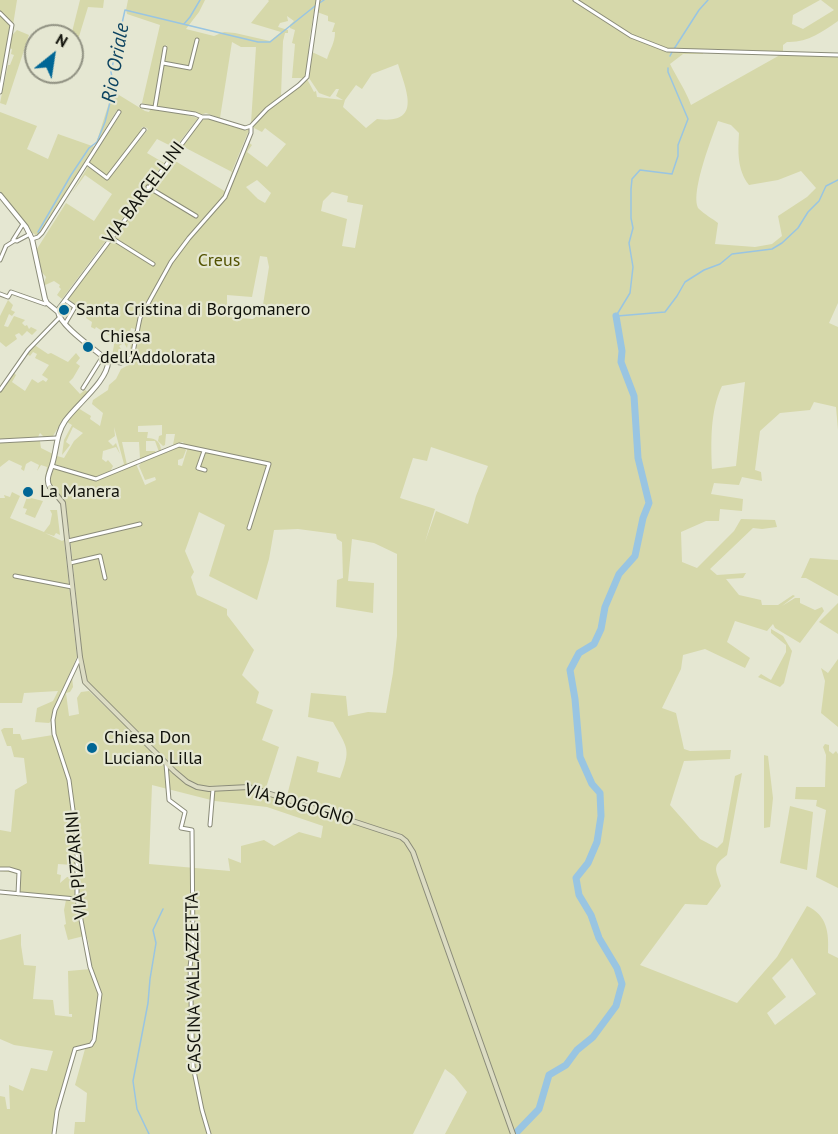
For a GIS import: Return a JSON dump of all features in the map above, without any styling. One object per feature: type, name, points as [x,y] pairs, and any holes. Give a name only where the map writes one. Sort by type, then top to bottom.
[{"type":"main road","name":"VIA BOGOGNO","points":[[50,487],[63,501],[80,657],[86,684],[165,762],[187,782],[197,787],[249,788],[401,837],[406,841],[413,852],[513,1134]]},
{"type":"street","points":[[142,106],[195,114],[245,128],[251,126],[267,109],[299,85],[307,76],[318,0]]},
{"type":"street","points":[[575,0],[632,36],[667,50],[838,55]]},
{"type":"street","points":[[0,13],[12,25],[0,92]]},
{"type":"street","points":[[163,63],[190,68],[197,40]]},
{"type":"street","points":[[155,107],[165,48]]},
{"type":"street","points":[[0,260],[6,246],[31,236],[38,237],[42,233],[119,112]]},
{"type":"street","name":"VIA BARCELLINI","points":[[0,390],[28,350],[59,315],[59,308],[202,117]]},
{"type":"street","points":[[0,195],[31,236],[47,303],[65,324],[108,361],[121,363],[132,357],[140,318],[171,262],[225,197],[251,132],[251,126]]},
{"type":"street","points":[[87,163],[107,178],[144,130]]},
{"type":"street","points":[[148,187],[196,216]]},
{"type":"street","points":[[14,241],[14,237],[23,224]]},
{"type":"street","points":[[111,237],[153,264]]},
{"type":"street","points":[[0,294],[7,296],[11,292],[47,303]]},
{"type":"street","points":[[65,300],[75,307],[65,324]]},
{"type":"street","points":[[83,388],[104,356]]},
{"type":"street","points":[[50,487],[47,483],[56,453],[57,438],[64,422],[106,371],[108,361]]},
{"type":"street","points":[[0,441],[57,438]]},
{"type":"street","points":[[52,466],[96,478],[183,445],[269,464],[249,528]]},
{"type":"street","points":[[204,450],[198,468],[205,470]]},
{"type":"street","points":[[68,541],[140,524]]},
{"type":"street","points":[[70,563],[100,556],[105,578]]},
{"type":"street","points":[[15,576],[73,587]]},
{"type":"street","name":"VIA PIZZARINI","points":[[54,1134],[57,1111],[74,1052],[78,1047],[91,1045],[94,1040],[100,994],[88,957],[77,899],[77,840],[71,794],[69,780],[54,734],[53,720],[55,710],[80,657]]},
{"type":"street","name":"CASCINA VALLAZZETTA","points":[[165,762],[169,800],[185,812],[181,828],[191,830],[193,944],[190,967],[194,1066],[209,1134]]},
{"type":"street","points":[[210,825],[213,789]]},
{"type":"street","points":[[0,869],[19,872],[18,894]]},
{"type":"street","points":[[0,892],[77,899]]},
{"type":"green space","points":[[0,0],[17,0],[13,25],[0,12]]},
{"type":"green space","points":[[80,0],[104,0],[103,8],[88,7],[83,24],[74,24]]},
{"type":"green space","points":[[128,0],[205,0],[186,29],[214,36],[224,32],[235,33],[270,41],[281,32],[251,23],[268,0],[316,0],[304,78],[292,78],[295,44],[292,43],[295,30],[290,28],[294,21],[287,16],[288,21],[280,23],[278,27],[288,30],[283,41],[281,96],[251,123],[256,47],[241,47],[232,42],[220,118],[206,113],[200,115],[157,106],[167,45],[154,106],[142,103],[160,25],[127,14]]},
{"type":"green space","name":"Creus","points":[[319,0],[820,0],[793,15],[792,24],[803,29],[834,10],[821,0],[838,0],[838,21],[808,39],[787,42],[783,45],[783,53],[704,51],[703,54],[683,54],[670,64],[691,105],[780,55],[838,55],[838,303],[829,323],[838,327],[838,430],[836,407],[814,402],[810,410],[780,413],[760,431],[755,470],[761,472],[762,481],[742,477],[739,485],[714,483],[711,494],[743,499],[742,511],[720,509],[719,521],[706,521],[681,532],[682,562],[697,568],[734,531],[741,519],[775,520],[777,527],[753,528],[710,569],[717,575],[746,573],[743,578],[726,579],[739,595],[761,600],[762,605],[778,605],[793,595],[795,596],[782,606],[795,598],[800,598],[800,603],[815,610],[822,607],[824,611],[800,643],[775,628],[773,624],[767,631],[735,621],[727,642],[750,658],[745,668],[705,649],[683,655],[681,669],[662,708],[676,713],[684,749],[690,751],[731,750],[730,759],[684,761],[670,805],[700,839],[717,848],[723,842],[735,776],[742,773],[727,855],[716,869],[721,886],[707,905],[685,904],[640,965],[737,1003],[777,957],[807,906],[819,914],[823,919],[828,938],[828,953],[838,958],[838,1134],[445,1134],[467,1092],[445,1069],[413,1134],[74,1134],[75,1122],[85,1122],[87,1093],[75,1085],[85,1049],[92,1045],[96,1020],[90,1044],[74,1049],[57,1105],[52,1134],[0,1134],[0,1096],[5,1097],[7,1109],[10,1109],[9,1085],[23,1091],[31,1068],[47,1071],[53,1051],[14,1045],[0,1039],[0,940],[21,934],[24,965],[36,966],[33,999],[53,1000],[55,1015],[72,1017],[72,1014],[69,1014],[68,971],[91,969],[89,945],[77,899],[78,840],[70,780],[55,733],[54,720],[72,676],[73,687],[70,692],[66,693],[69,716],[79,714],[77,698],[81,692],[89,691],[187,784],[201,789],[239,789],[259,792],[345,820],[346,817],[287,796],[297,756],[319,762],[317,772],[340,778],[346,761],[345,744],[333,722],[308,717],[311,693],[346,696],[348,716],[368,712],[386,713],[397,636],[397,554],[374,543],[352,539],[348,581],[374,583],[373,613],[336,607],[337,580],[343,578],[342,542],[337,539],[336,534],[298,529],[274,530],[269,559],[257,600],[209,576],[225,525],[199,512],[185,551],[194,572],[191,577],[197,595],[227,609],[227,615],[254,650],[242,675],[259,692],[256,703],[273,710],[262,740],[279,747],[265,791],[249,785],[201,786],[188,780],[142,740],[88,683],[84,674],[70,536],[64,500],[49,483],[54,468],[96,480],[136,464],[145,485],[156,480],[155,477],[145,480],[139,466],[141,463],[179,447],[184,447],[186,450],[183,458],[178,460],[178,465],[182,466],[187,450],[183,442],[173,445],[175,434],[166,434],[163,446],[158,441],[159,436],[162,435],[162,425],[138,426],[138,432],[148,432],[147,438],[157,441],[161,451],[159,452],[155,441],[146,441],[146,451],[156,453],[140,459],[139,442],[122,442],[127,465],[116,469],[124,464],[114,427],[115,436],[108,441],[113,446],[116,443],[120,454],[116,447],[103,451],[102,459],[106,462],[108,460],[113,466],[110,472],[94,477],[55,464],[57,456],[64,458],[74,441],[83,433],[73,427],[66,442],[70,445],[62,455],[64,440],[72,425],[67,422],[78,408],[91,416],[90,419],[100,426],[103,413],[92,404],[93,400],[108,390],[121,369],[136,361],[138,356],[129,352],[135,329],[131,328],[127,348],[124,343],[119,346],[127,356],[117,360],[112,356],[115,339],[96,327],[95,329],[91,327],[92,322],[86,318],[90,309],[87,308],[85,312],[66,299],[172,159],[226,192],[232,172],[182,146],[202,120],[209,119],[249,130],[232,171],[235,172],[248,142],[252,145],[247,152],[267,167],[286,144],[265,128],[262,132],[253,125],[267,109],[307,79],[314,92],[316,91],[317,97],[343,100],[336,96],[339,89],[336,89],[330,97],[319,93],[309,78],[312,52],[327,59],[335,36],[335,32],[332,32],[335,23],[328,21],[328,16],[317,12]],"holes":[[[398,64],[407,94],[406,111],[401,117],[377,119],[366,128],[343,107],[345,100],[356,85],[362,89],[372,74]],[[718,121],[731,125],[739,133],[740,167],[749,185],[778,180],[801,171],[816,188],[807,197],[778,216],[782,236],[772,244],[755,247],[715,244],[718,223],[699,209],[697,202],[702,166]],[[257,180],[271,193],[265,203],[246,187]],[[332,192],[348,196],[347,202],[363,205],[355,248],[342,246],[347,219],[321,211],[323,201]],[[260,256],[267,257],[269,267],[262,311],[253,319],[227,317],[227,295],[252,297]],[[745,382],[736,466],[712,469],[712,427],[722,386]],[[431,447],[488,466],[468,524],[436,511],[425,542],[435,509],[400,498],[413,458],[427,461]],[[152,785],[215,801],[267,807],[323,826],[321,838],[299,832],[274,846],[264,840],[241,846],[241,863],[228,858],[230,871],[149,864]],[[792,958],[816,994],[775,1025],[767,1013],[786,997],[772,978]]]},
{"type":"green space","points":[[0,14],[10,26],[0,91]]},
{"type":"green space","points":[[17,30],[24,33],[24,50],[6,105],[0,103],[8,65],[14,55],[11,54],[12,49],[9,48],[12,35]]},
{"type":"green space","points":[[114,87],[119,95],[145,111],[149,112],[152,106],[198,118],[175,148],[157,139],[147,153],[164,163],[62,299],[57,295],[61,289],[60,285],[54,281],[43,286],[46,277],[38,268],[35,252],[66,203],[94,221],[112,194],[85,175],[72,193],[89,165],[108,180],[148,129],[142,127],[107,176],[89,163],[121,113],[117,110],[96,144]]},
{"type":"green space","points":[[0,112],[37,126],[27,149],[48,159],[58,134],[94,147],[42,231],[36,235],[31,232],[0,191]]},
{"type":"green space","points":[[8,300],[13,305],[11,310],[15,312],[12,316],[9,314],[4,326],[8,327],[14,316],[25,320],[22,323],[29,329],[31,327],[37,330],[32,335],[27,331],[22,336],[19,333],[15,335],[17,339],[6,347],[0,342],[0,316]]},
{"type":"green space","points":[[33,344],[48,354],[51,353],[68,362],[76,353],[80,358],[76,363],[80,366],[69,382],[80,394],[85,390],[88,392],[62,421],[53,436],[44,437],[40,433],[38,437],[0,440],[0,392],[14,373],[16,375],[12,382],[25,391],[32,379],[38,383],[43,380],[46,382],[48,379],[42,375],[49,365],[35,358],[37,354],[33,352],[30,356],[27,354]]},
{"type":"green space","points":[[40,441],[41,448],[53,454],[45,479],[47,467],[41,465],[37,471],[39,465],[31,461],[26,464],[24,471],[21,469],[22,466],[9,460],[0,467],[0,443]]},
{"type":"green space","points":[[12,492],[20,496],[10,518],[44,532],[50,524],[52,514],[50,510],[57,510],[60,535],[45,533],[64,540],[77,657],[49,723],[35,722],[37,708],[53,701],[58,691],[24,693],[22,703],[0,703],[0,498],[5,498],[4,495],[10,497]]},
{"type":"green space","points":[[27,497],[43,501],[35,518],[25,514],[27,509],[23,508]]},
{"type":"green space","points":[[810,558],[838,560],[838,596],[806,578],[801,578]]},
{"type":"green space","points":[[838,603],[838,634],[819,622]]},
{"type":"green space","points":[[771,629],[783,636],[792,651],[784,683],[780,687],[758,677],[761,674],[771,680],[786,652],[786,645],[771,633]]},
{"type":"green space","points":[[838,659],[838,727],[821,713],[825,681],[821,668],[828,673]]},
{"type":"green space","points":[[13,728],[13,734],[20,734],[22,740],[53,735],[69,780],[75,840],[75,863],[73,865],[58,864],[57,874],[61,875],[60,883],[67,877],[74,877],[75,898],[18,893],[18,873],[0,871],[0,830],[11,832],[15,790],[27,783],[24,758],[14,757],[11,746],[7,746],[1,730]]},
{"type":"green space","points":[[825,744],[829,745],[829,751],[833,754],[836,751],[838,754],[838,888],[816,877],[826,810],[816,806],[817,800],[795,799],[796,787],[825,787],[826,755],[823,747]]},
{"type":"green space","points":[[764,755],[768,756],[773,798],[770,827],[764,828]]},
{"type":"green space","points":[[790,806],[813,812],[807,870],[780,863]]},
{"type":"green space","points":[[66,900],[75,901],[84,936],[68,940],[64,925],[66,924],[64,910]]},
{"type":"waterway","points":[[184,24],[200,0]]},
{"type":"waterway","name":"Rio Oriale","points":[[318,4],[324,0]]},
{"type":"waterway","points":[[674,49],[708,0]]},
{"type":"waterway","name":"Rio Oriale","points":[[38,232],[71,175],[89,148],[97,142],[105,122],[114,87],[111,72],[125,10],[258,42],[270,42],[315,6]]},
{"type":"waterway","points":[[670,56],[672,52]]},
{"type":"waterway","points":[[616,316],[630,293],[633,267],[629,243],[633,228],[632,179],[640,170],[672,174],[678,156],[678,145],[688,119],[668,68]]},
{"type":"waterway","points":[[617,316],[665,312],[685,282],[704,270],[720,264],[732,254],[772,249],[782,243],[798,228],[808,212],[819,201],[826,186],[838,180]]},
{"type":"waterway","points":[[515,1134],[539,1109],[549,1075],[566,1065],[577,1050],[593,1037],[616,1006],[622,984],[617,968],[599,938],[591,915],[579,895],[576,878],[588,863],[597,842],[601,816],[600,793],[592,784],[580,757],[570,670],[579,653],[594,644],[601,629],[605,607],[619,574],[635,556],[643,518],[649,503],[638,458],[634,396],[621,362],[622,351],[616,316]]},
{"type":"waterway","points":[[149,1134],[137,1109],[133,1081],[148,1003],[156,943],[153,930],[163,909]]},
{"type":"place","name":"Santa Cristina di Borgomanero","points":[[64,310]]},
{"type":"place","name":"Chiesa dell'Addolorata","points":[[88,347]]},
{"type":"place","name":"La Manera","points":[[28,492]]},
{"type":"place","name":"Chiesa Don Luciano Lilla","points":[[92,748]]}]
